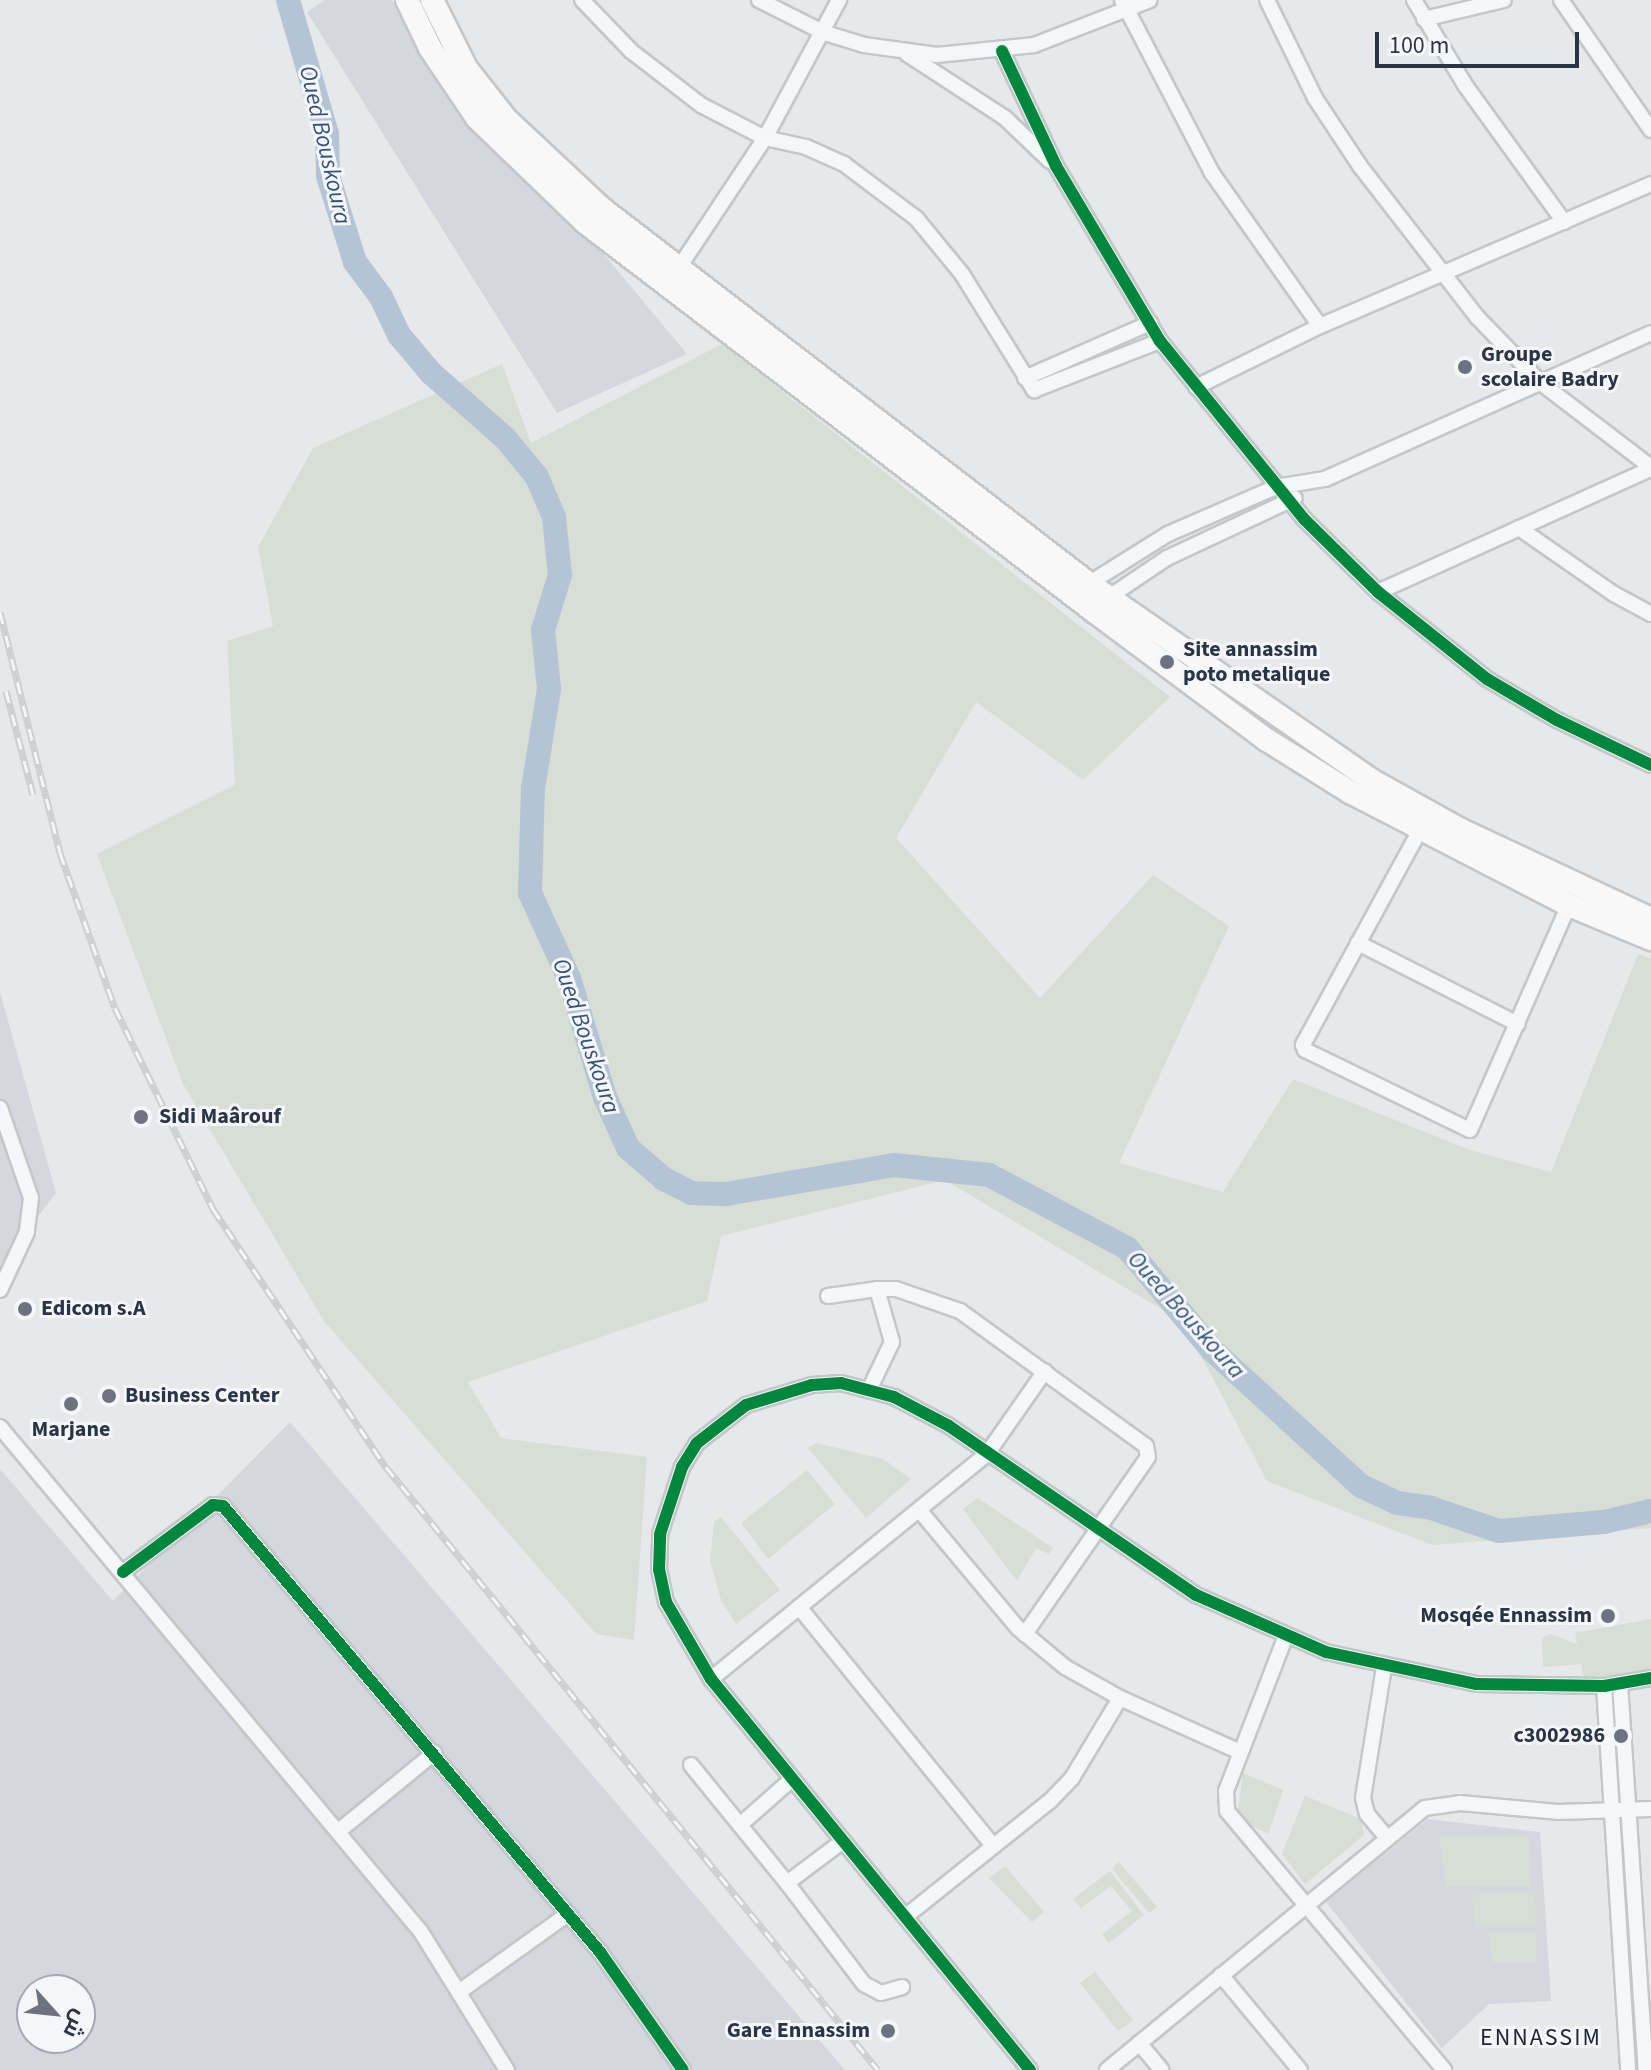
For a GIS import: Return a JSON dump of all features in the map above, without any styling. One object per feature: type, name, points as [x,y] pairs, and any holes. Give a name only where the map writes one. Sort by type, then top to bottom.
[{"type":"main road","points":[[407,0],[451,82],[503,146],[586,223],[672,277],[1101,604],[1267,740],[1420,830],[1569,905],[1651,939]]},
{"type":"main road","points":[[432,0],[466,68],[506,119],[672,277]]},
{"type":"main road","points":[[1101,604],[1371,780],[1461,830],[1651,919]]},
{"type":"street","points":[[582,0],[631,51],[677,89],[765,138],[806,147],[844,164],[916,218],[962,274],[1025,378],[1036,390],[1160,341]]},
{"type":"street","points":[[759,0],[825,33],[904,52],[1002,51],[1065,36],[1124,6],[1150,0]]},
{"type":"street","points":[[672,277],[765,138],[825,33],[839,0]]},
{"type":"street","points":[[1267,0],[1315,98],[1441,274],[1541,383],[1651,468],[1378,592]]},
{"type":"street","points":[[1414,0],[1465,85],[1564,222]]},
{"type":"street","points":[[1424,19],[1504,0]]},
{"type":"street","points":[[1561,0],[1651,130]]},
{"type":"street","points":[[1124,6],[1212,173],[1320,326]]},
{"type":"street","points":[[1002,51],[1056,166],[1160,341],[1290,503],[1378,592],[1487,679],[1557,720],[1651,765]]},
{"type":"street","points":[[904,52],[994,110],[1056,166]]},
{"type":"street","points":[[1196,387],[1320,326],[1651,184]]},
{"type":"street","points":[[1025,378],[1150,323]]},
{"type":"street","points":[[1082,590],[1151,542],[1276,487],[1305,486],[1651,333]]},
{"type":"street","points":[[1101,604],[1167,558],[1290,503],[1305,486]]},
{"type":"street","points":[[1519,528],[1651,614]]},
{"type":"street","points":[[1420,830],[1303,1045],[1305,1050],[1470,1130],[1569,905]]},
{"type":"street","points":[[1358,943],[1518,1024]]},
{"type":"street","points":[[0,1108],[28,1178],[31,1207],[27,1232],[0,1290]]},
{"type":"street","points":[[870,1388],[892,1342],[877,1289]]},
{"type":"street","points":[[828,1296],[896,1289],[960,1311],[1149,1451],[1025,1634]]},
{"type":"street","points":[[711,1679],[987,1454],[1045,1371]]},
{"type":"street","points":[[1030,2070],[711,1679],[680,1634],[659,1570],[660,1534],[682,1467],[697,1443],[746,1405],[812,1385],[870,1388],[923,1411],[1196,1595],[1285,1638],[1384,1667],[1477,1684],[1604,1686],[1651,1678]]},
{"type":"street","points":[[0,1427],[340,1830],[421,1932],[507,2070]]},
{"type":"street","points":[[123,1572],[213,1505],[223,1506],[568,1914],[683,2070]]},
{"type":"street","points":[[920,1511],[1025,1634],[1065,1667],[1120,1698],[1240,1752]]},
{"type":"street","points":[[799,1607],[993,1846]]},
{"type":"street","points":[[1285,1638],[1226,1791],[1227,1811],[1303,1906],[1444,2070]]},
{"type":"street","points":[[1384,1667],[1363,1798],[1367,1814],[1387,1838]]},
{"type":"street","points":[[1620,1683],[1644,1940],[1646,2070]]},
{"type":"street","points":[[1604,1686],[1628,2070]]},
{"type":"street","points":[[905,1917],[1072,1778],[1120,1698]]},
{"type":"street","points":[[340,1830],[434,1753]]},
{"type":"street","points":[[691,1765],[864,1984],[881,1993],[902,1987]]},
{"type":"street","points":[[740,1825],[792,1779]]},
{"type":"street","points":[[1107,2070],[1425,1808],[1442,1804],[1651,1809]]},
{"type":"street","points":[[787,1883],[843,1841]]},
{"type":"street","points":[[459,1992],[568,1914]]},
{"type":"street","points":[[1221,1975],[1300,2070]]},
{"type":"street","points":[[1139,2043],[1162,2070]]},
{"type":"shaded area","points":[[325,0],[392,0],[687,354],[557,413],[307,12]]},
{"type":"shaded area","points":[[722,344],[1170,697],[1083,780],[976,702],[896,838],[1040,998],[1153,875],[1229,926],[1119,1163],[1223,1192],[1293,1079],[1470,1150],[1551,1172],[1638,954],[1651,959],[1651,1528],[1432,1545],[1267,1481],[1183,1322],[945,1180],[721,1236],[707,1301],[468,1382],[501,1438],[647,1457],[634,1640],[596,1634],[324,1321],[183,1084],[97,854],[235,785],[227,641],[273,626],[258,547],[313,448],[502,364],[531,443]]},
{"type":"shaded area","points":[[0,992],[56,1193],[0,1265]]},
{"type":"shaded area","points":[[290,1422],[845,2070],[0,2070],[0,1469],[113,1601]]},
{"type":"shaded area","points":[[816,1443],[883,1459],[911,1479],[866,1518],[808,1448]]},
{"type":"shaded area","points":[[807,1470],[835,1504],[768,1559],[741,1523]]},
{"type":"shaded area","points":[[978,1498],[1053,1548],[1049,1554],[1036,1548],[1017,1581],[963,1509]]},
{"type":"shaded area","points":[[721,1517],[780,1590],[736,1624],[721,1600],[710,1561],[714,1522]]},
{"type":"shaded area","points":[[1651,1619],[1651,1670],[1585,1682],[1581,1664],[1543,1667],[1542,1638],[1550,1634],[1577,1644],[1575,1633]]},
{"type":"shaded area","points":[[1243,1773],[1283,1790],[1268,1834],[1245,1822],[1238,1812]]},
{"type":"shaded area","points":[[1305,1796],[1361,1819],[1364,1835],[1305,1884],[1282,1854]]},
{"type":"shaded area","points":[[1428,1819],[1540,1832],[1551,2001],[1489,2004],[1442,2048],[1326,1902]]},
{"type":"shaded area","points":[[1439,1836],[1529,1836],[1531,1886],[1446,1886]]},
{"type":"shaded area","points":[[1119,1862],[1157,1907],[1149,1913],[1112,1869]]},
{"type":"shaded area","points":[[1005,1866],[1044,1912],[1032,1922],[989,1878]]},
{"type":"shaded area","points":[[1110,1871],[1144,1915],[1109,1943],[1102,1934],[1132,1911],[1111,1886],[1081,1908],[1073,1899]]},
{"type":"shaded area","points":[[1535,1891],[1536,1927],[1475,1927],[1472,1893]]},
{"type":"shaded area","points":[[1488,1932],[1536,1932],[1537,1962],[1492,1962]]},
{"type":"shaded area","points":[[1095,1972],[1133,2020],[1118,2031],[1080,1983]]},
{"type":"waterway","name":"Oued Bouskoura","points":[[288,0],[327,134],[328,176],[355,262],[381,297],[399,335],[431,373],[505,438],[537,477],[554,517],[560,575],[543,630],[549,689],[533,789],[530,893],[569,978],[605,1097],[628,1148],[664,1179],[691,1193],[726,1194],[894,1165],[989,1175],[1127,1248],[1212,1350],[1361,1486],[1397,1503],[1431,1508],[1499,1531],[1604,1522],[1651,1511]]},
{"type":"railway","points":[[0,612],[60,853],[115,1008],[213,1209],[386,1467],[878,2070]]},
{"type":"railway","points":[[6,691],[33,795]]},
{"type":"cycle path","points":[[1002,51],[1056,166],[1160,341],[1305,520],[1378,592],[1487,679],[1557,720],[1651,765]]},
{"type":"cycle path","points":[[1030,2070],[711,1679],[666,1602],[659,1570],[660,1534],[682,1467],[697,1443],[746,1405],[812,1385],[841,1383],[894,1397],[949,1426],[1196,1595],[1326,1652],[1477,1684],[1604,1686],[1651,1678]]},
{"type":"cycle path","points":[[123,1572],[213,1505],[223,1506],[600,1952],[683,2070]]},
{"type":"place","name":"Groupe scolaire Badry","points":[[1465,367]]},
{"type":"place","name":"Site annassim poto metalique","points":[[1167,662]]},
{"type":"place","name":"Sidi Maârouf","points":[[141,1117]]},
{"type":"place","name":"Edicom s.A","points":[[25,1309]]},
{"type":"place","name":"Business Center","points":[[109,1396]]},
{"type":"place","name":"Marjane","points":[[71,1404]]},
{"type":"place","name":"Mosqée Ennassim","points":[[1608,1616]]},
{"type":"place","name":"c3002986","points":[[1621,1736]]},
{"type":"place","name":"Gare Ennassim","points":[[888,2031]]},
{"type":"district","name":"ENNASSIM","points":[[1541,2038]]}]
